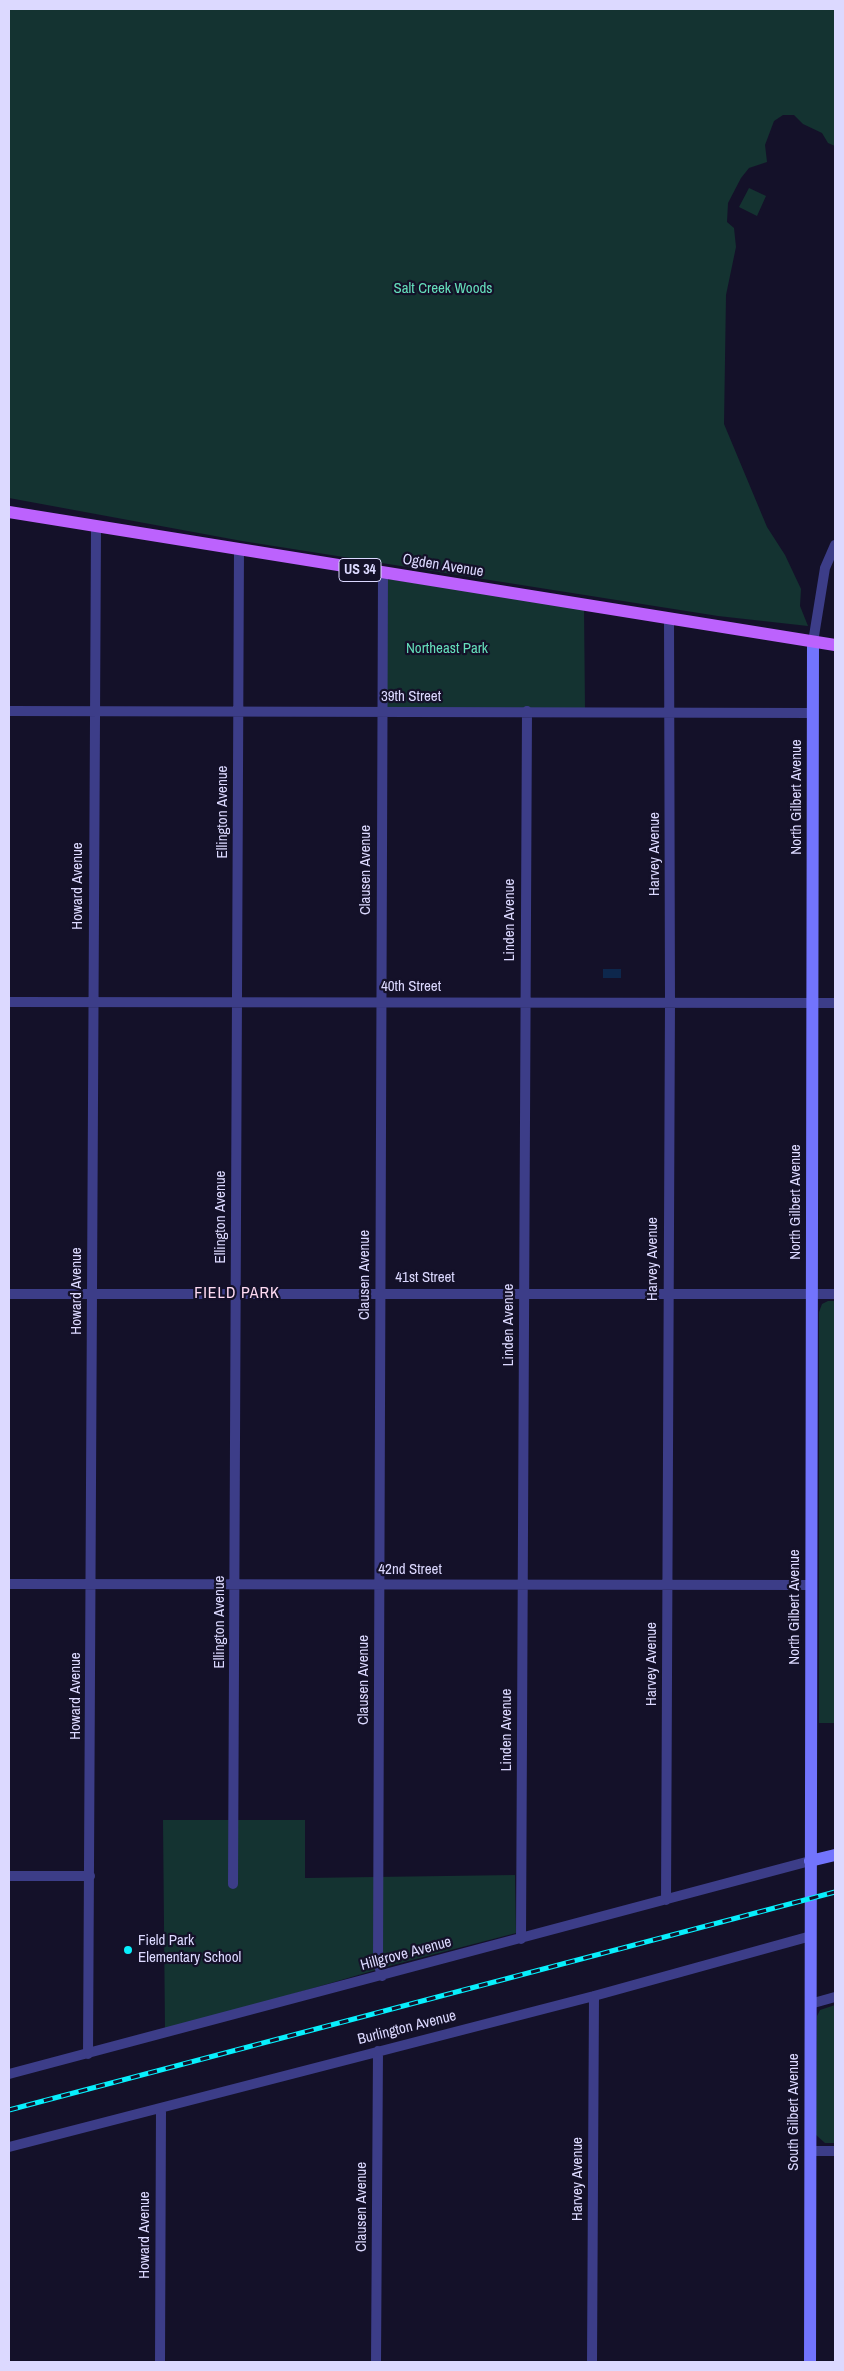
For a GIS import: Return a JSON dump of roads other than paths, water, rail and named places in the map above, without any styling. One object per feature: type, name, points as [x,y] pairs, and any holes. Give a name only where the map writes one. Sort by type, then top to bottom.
[{"type":"main road","name":"Ogden Avenue","points":[[9,512],[96,528],[239,549],[384,574],[814,642]]},
{"type":"main road","name":"US 34","points":[[814,642],[835,645]]},
{"type":"street","name":"Howard Avenue","points":[[88,2054],[92,1002],[96,528]]},
{"type":"street","name":"North Gilbert Avenue","points":[[810,1862],[814,642],[826,568],[835,545]]},
{"type":"street","name":"Ellington Avenue","points":[[233,1884],[239,549]]},
{"type":"street","name":"Clausen Avenue","points":[[382,1976],[378,1962],[380,1002],[384,574]]},
{"type":"street","name":"Harvey Avenue","points":[[666,1900],[670,1002],[669,618]]},
{"type":"street","name":"39th Street","points":[[9,711],[813,713]]},
{"type":"street","name":"Linden Avenue","points":[[521,1939],[527,711]]},
{"type":"street","name":"40th Street","points":[[9,1002],[835,1003]]},
{"type":"street","name":"41st Street","points":[[9,1294],[835,1294]]},
{"type":"street","name":"42nd Street","points":[[9,1584],[811,1585]]},
{"type":"street","points":[[810,1862],[835,1855]]},
{"type":"street","name":"Hillgrove Avenue","points":[[9,2074],[810,1862]]},
{"type":"street","name":"South Gilbert Avenue","points":[[810,1862],[810,2362]]},
{"type":"street","points":[[9,1876],[90,1876]]},
{"type":"street","name":"Burlington Avenue","points":[[9,2147],[594,1996],[811,1936]]},
{"type":"street","name":"Harvey Avenue","points":[[592,2362],[594,1996]]},
{"type":"street","points":[[810,2004],[835,1997]]},
{"type":"street","name":"Clausen Avenue","points":[[376,2362],[378,2051]]},
{"type":"street","name":"Howard Avenue","points":[[160,2362],[161,2108]]},
{"type":"street","points":[[810,2151],[835,2151]]},
{"type":"water","points":[[603,969],[621,969],[621,978],[603,978]]},
{"type":"railway","points":[[9,2110],[835,1892]]},
{"type":"place","name":"Field Park Elementary School","points":[[128,1950]]},
{"type":"district","name":"FIELD PARK","points":[[237,1294]]},
{"type":"park label","name":"Salt Creek Woods","points":[[443,289]]},
{"type":"park label","name":"Northeast Park","points":[[447,649]]}]
